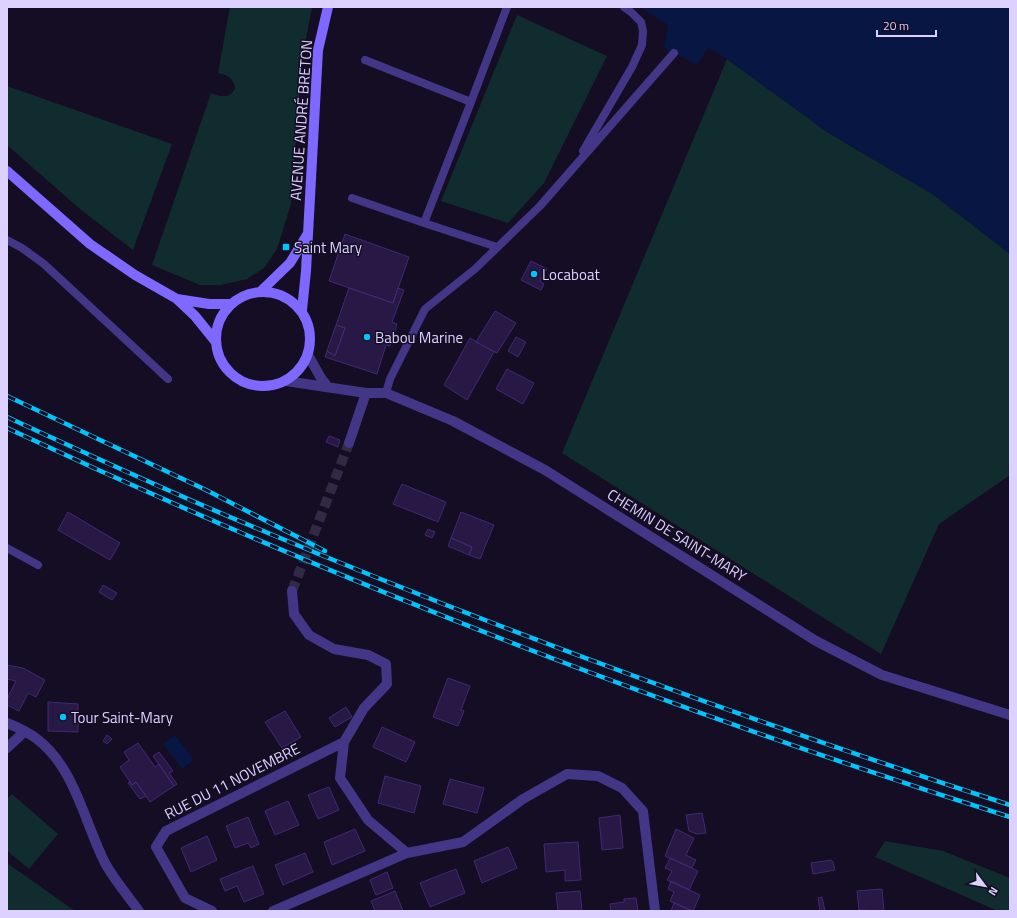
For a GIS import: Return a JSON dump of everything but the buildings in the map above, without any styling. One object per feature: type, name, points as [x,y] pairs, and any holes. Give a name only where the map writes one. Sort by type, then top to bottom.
[{"type":"street","name":"AVENUE ANDRÉ BRETON","points":[[302,310],[306,271],[318,50],[328,7]]},
{"type":"street","points":[[7,171],[90,244],[135,275],[177,299],[195,316],[216,342]]},
{"type":"street","name":"AVENUE ANDRÉ BRETON","points":[[260,292],[290,263],[307,235]]},
{"type":"street","points":[[260,292],[278,293],[290,299],[302,310],[309,324],[311,340],[308,355],[300,369],[289,379],[275,386],[260,387],[246,384],[233,376],[223,365],[217,351],[216,336],[226,309],[236,299],[249,293],[260,292]]},
{"type":"street","points":[[177,299],[209,304],[231,304]]},
{"type":"street","points":[[308,355],[328,387]]},
{"type":"street","name":"CHEMIN DE SAINT-MARY","points":[[286,381],[366,393],[386,393],[453,421],[545,470],[816,641],[882,675],[1010,715]]},
{"type":"street","points":[[350,443],[366,393]]},
{"type":"street","points":[[292,591],[294,614],[309,635],[334,649],[368,655],[386,664],[387,684],[364,708],[344,742],[340,778],[368,820],[406,853]]},
{"type":"street","points":[[7,723],[36,738],[46,746],[58,760],[68,776],[105,862],[139,911]]},
{"type":"street","points":[[7,748],[25,731]]},
{"type":"street","name":"RUE DU 11 NOVEMBRE","points":[[212,911],[185,898],[156,846],[166,831],[344,742]]},
{"type":"street","points":[[273,911],[406,853],[463,842],[523,799],[567,774],[598,776],[622,788],[642,811],[655,911]]},
{"type":"lane","points":[[424,223],[507,7]]},
{"type":"lane","points":[[574,168],[632,67],[642,45],[643,31],[641,22],[624,7]]},
{"type":"lane","points":[[386,393],[390,379],[425,309],[475,269],[540,206],[674,53]]},
{"type":"lane","points":[[365,60],[471,102]]},
{"type":"lane","points":[[352,198],[497,248]]},
{"type":"lane","points":[[7,240],[22,248],[44,264],[168,379]]},
{"type":"lane","points":[[7,548],[38,565]]},
{"type":"green space","points":[[230,7],[312,7],[302,60],[291,204],[277,249],[264,268],[247,279],[221,285],[200,285],[152,265],[211,93],[227,96],[235,89],[230,78],[218,73]]},
{"type":"green space","points":[[517,15],[607,56],[544,183],[508,223],[441,201]]},
{"type":"green space","points":[[727,59],[827,132],[934,195],[1010,254],[1010,475],[939,524],[881,654],[562,453]]},
{"type":"green space","points":[[7,86],[172,144],[133,250],[80,209],[7,145]]},
{"type":"green space","points":[[12,794],[58,834],[29,869],[7,851],[7,799]]},
{"type":"green space","points":[[885,841],[943,851],[1010,878],[1010,911],[998,911],[875,857]]},
{"type":"green space","points":[[7,863],[75,911],[7,911]]},
{"type":"water","points":[[639,7],[1010,7],[1010,254],[934,195],[827,132],[727,59],[708,48],[697,65],[664,48],[668,25]]},
{"type":"water","points":[[175,735],[194,760],[182,769],[163,744]]},
{"type":"tunnel","points":[[292,591],[349,443]]},
{"type":"railway","points":[[7,396],[206,490],[325,551]]},
{"type":"railway","points":[[7,417],[218,512],[343,564],[531,638],[722,708],[1010,805]]},
{"type":"railway","points":[[7,428],[129,484],[253,538],[502,639],[628,687],[755,732],[882,776],[1010,817]]},
{"type":"place","name":"Saint Mary","points":[[286,247]]},
{"type":"place","name":"Locaboat","points":[[534,274]]},
{"type":"place","name":"Babou Marine","points":[[367,337]]},
{"type":"place","name":"Tour Saint-Mary","points":[[63,717]]}]
